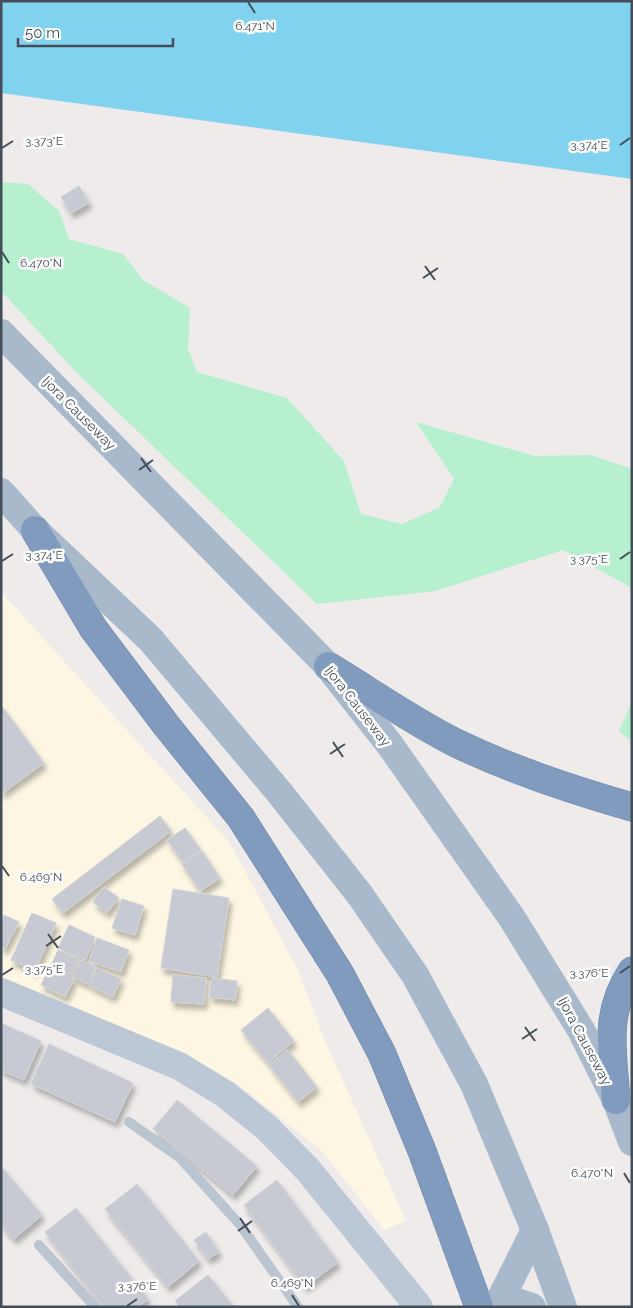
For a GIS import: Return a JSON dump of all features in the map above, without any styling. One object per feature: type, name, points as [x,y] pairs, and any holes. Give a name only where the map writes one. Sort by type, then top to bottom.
[{"type":"highway","points":[[35,530],[93,628],[166,725],[241,818],[289,890],[340,974],[382,1054],[489,1305]]},
{"type":"highway","points":[[328,666],[419,723],[456,743],[570,789],[632,807]]},
{"type":"highway","points":[[616,1100],[611,1035],[612,1016],[616,1000],[632,971]]},
{"type":"main road","name":"Ijora Causeway","points":[[1,333],[11,352],[328,666],[390,745],[512,918],[581,1030],[616,1100],[632,1142]]},
{"type":"main road","points":[[1,492],[35,530],[151,640],[280,792],[360,895],[415,976],[474,1084],[535,1230],[563,1307]]},
{"type":"main road","points":[[489,1305],[535,1230]]},
{"type":"main road","points":[[489,1305],[520,1303],[532,1307]]},
{"type":"street","points":[[1,992],[178,1066],[226,1094],[267,1128],[308,1170],[419,1307]]},
{"type":"lane","points":[[129,1122],[180,1158],[241,1226],[298,1307]]},
{"type":"lane","points":[[39,1245],[95,1307]]},
{"type":"shaded area","points":[[1,592],[230,843],[299,972],[323,1036],[406,1221],[384,1230],[323,1152],[239,1085],[102,1032],[1,981]]},
{"type":"green space","points":[[1,182],[28,184],[59,211],[69,239],[123,254],[143,280],[190,308],[188,349],[197,372],[287,398],[344,461],[361,514],[402,524],[440,507],[454,479],[416,422],[535,456],[591,455],[632,469],[632,588],[563,550],[436,591],[317,604],[77,373],[1,291]]},
{"type":"green space","points":[[632,702],[632,742],[619,731]]},
{"type":"water","points":[[1,1],[632,1],[632,179],[1,93]]},
{"type":"building","points":[[79,186],[89,203],[71,213],[61,197]]},
{"type":"building","points":[[1,705],[44,763],[1,794]]},
{"type":"building","points":[[160,816],[171,831],[63,913],[52,899]]},
{"type":"building","points":[[185,828],[201,850],[183,862],[167,840]]},
{"type":"building","points":[[202,851],[220,878],[200,891],[182,864]]},
{"type":"building","points":[[104,887],[119,898],[107,913],[93,902]]},
{"type":"building","points":[[173,889],[229,898],[217,977],[161,968]]},
{"type":"building","points":[[122,899],[144,906],[135,935],[112,928]]},
{"type":"building","points":[[32,913],[56,923],[35,971],[11,960]]},
{"type":"building","points":[[4,915],[19,922],[5,949],[1,947],[1,922]]},
{"type":"building","points":[[69,925],[95,937],[85,960],[58,948]]},
{"type":"building","points":[[97,938],[129,950],[121,972],[89,961]]},
{"type":"building","points":[[58,950],[79,959],[72,975],[51,966]]},
{"type":"building","points":[[81,960],[96,967],[87,984],[73,977]]},
{"type":"building","points":[[50,967],[74,979],[65,997],[41,985]]},
{"type":"building","points":[[97,968],[121,979],[113,997],[89,985]]},
{"type":"building","points":[[173,975],[206,978],[204,1004],[171,1002]]},
{"type":"building","points":[[212,978],[237,981],[235,1000],[209,997]]},
{"type":"building","points":[[268,1008],[294,1041],[268,1063],[241,1030]]},
{"type":"building","points":[[1,1023],[41,1041],[24,1080],[1,1070]]},
{"type":"building","points":[[49,1044],[133,1083],[115,1122],[31,1084]]},
{"type":"building","points":[[288,1050],[317,1087],[298,1102],[269,1065]]},
{"type":"building","points":[[177,1100],[257,1166],[233,1195],[153,1129]]},
{"type":"building","points":[[1,1166],[42,1215],[14,1239],[1,1224]]},
{"type":"building","points":[[277,1180],[338,1262],[305,1287],[244,1205]]},
{"type":"building","points":[[137,1184],[199,1261],[168,1287],[105,1209]]},
{"type":"building","points":[[76,1208],[148,1299],[138,1307],[104,1307],[45,1232]]},
{"type":"building","points":[[206,1232],[219,1252],[208,1259],[194,1240]]},
{"type":"building","points":[[208,1275],[234,1307],[180,1307],[175,1301]]}]
